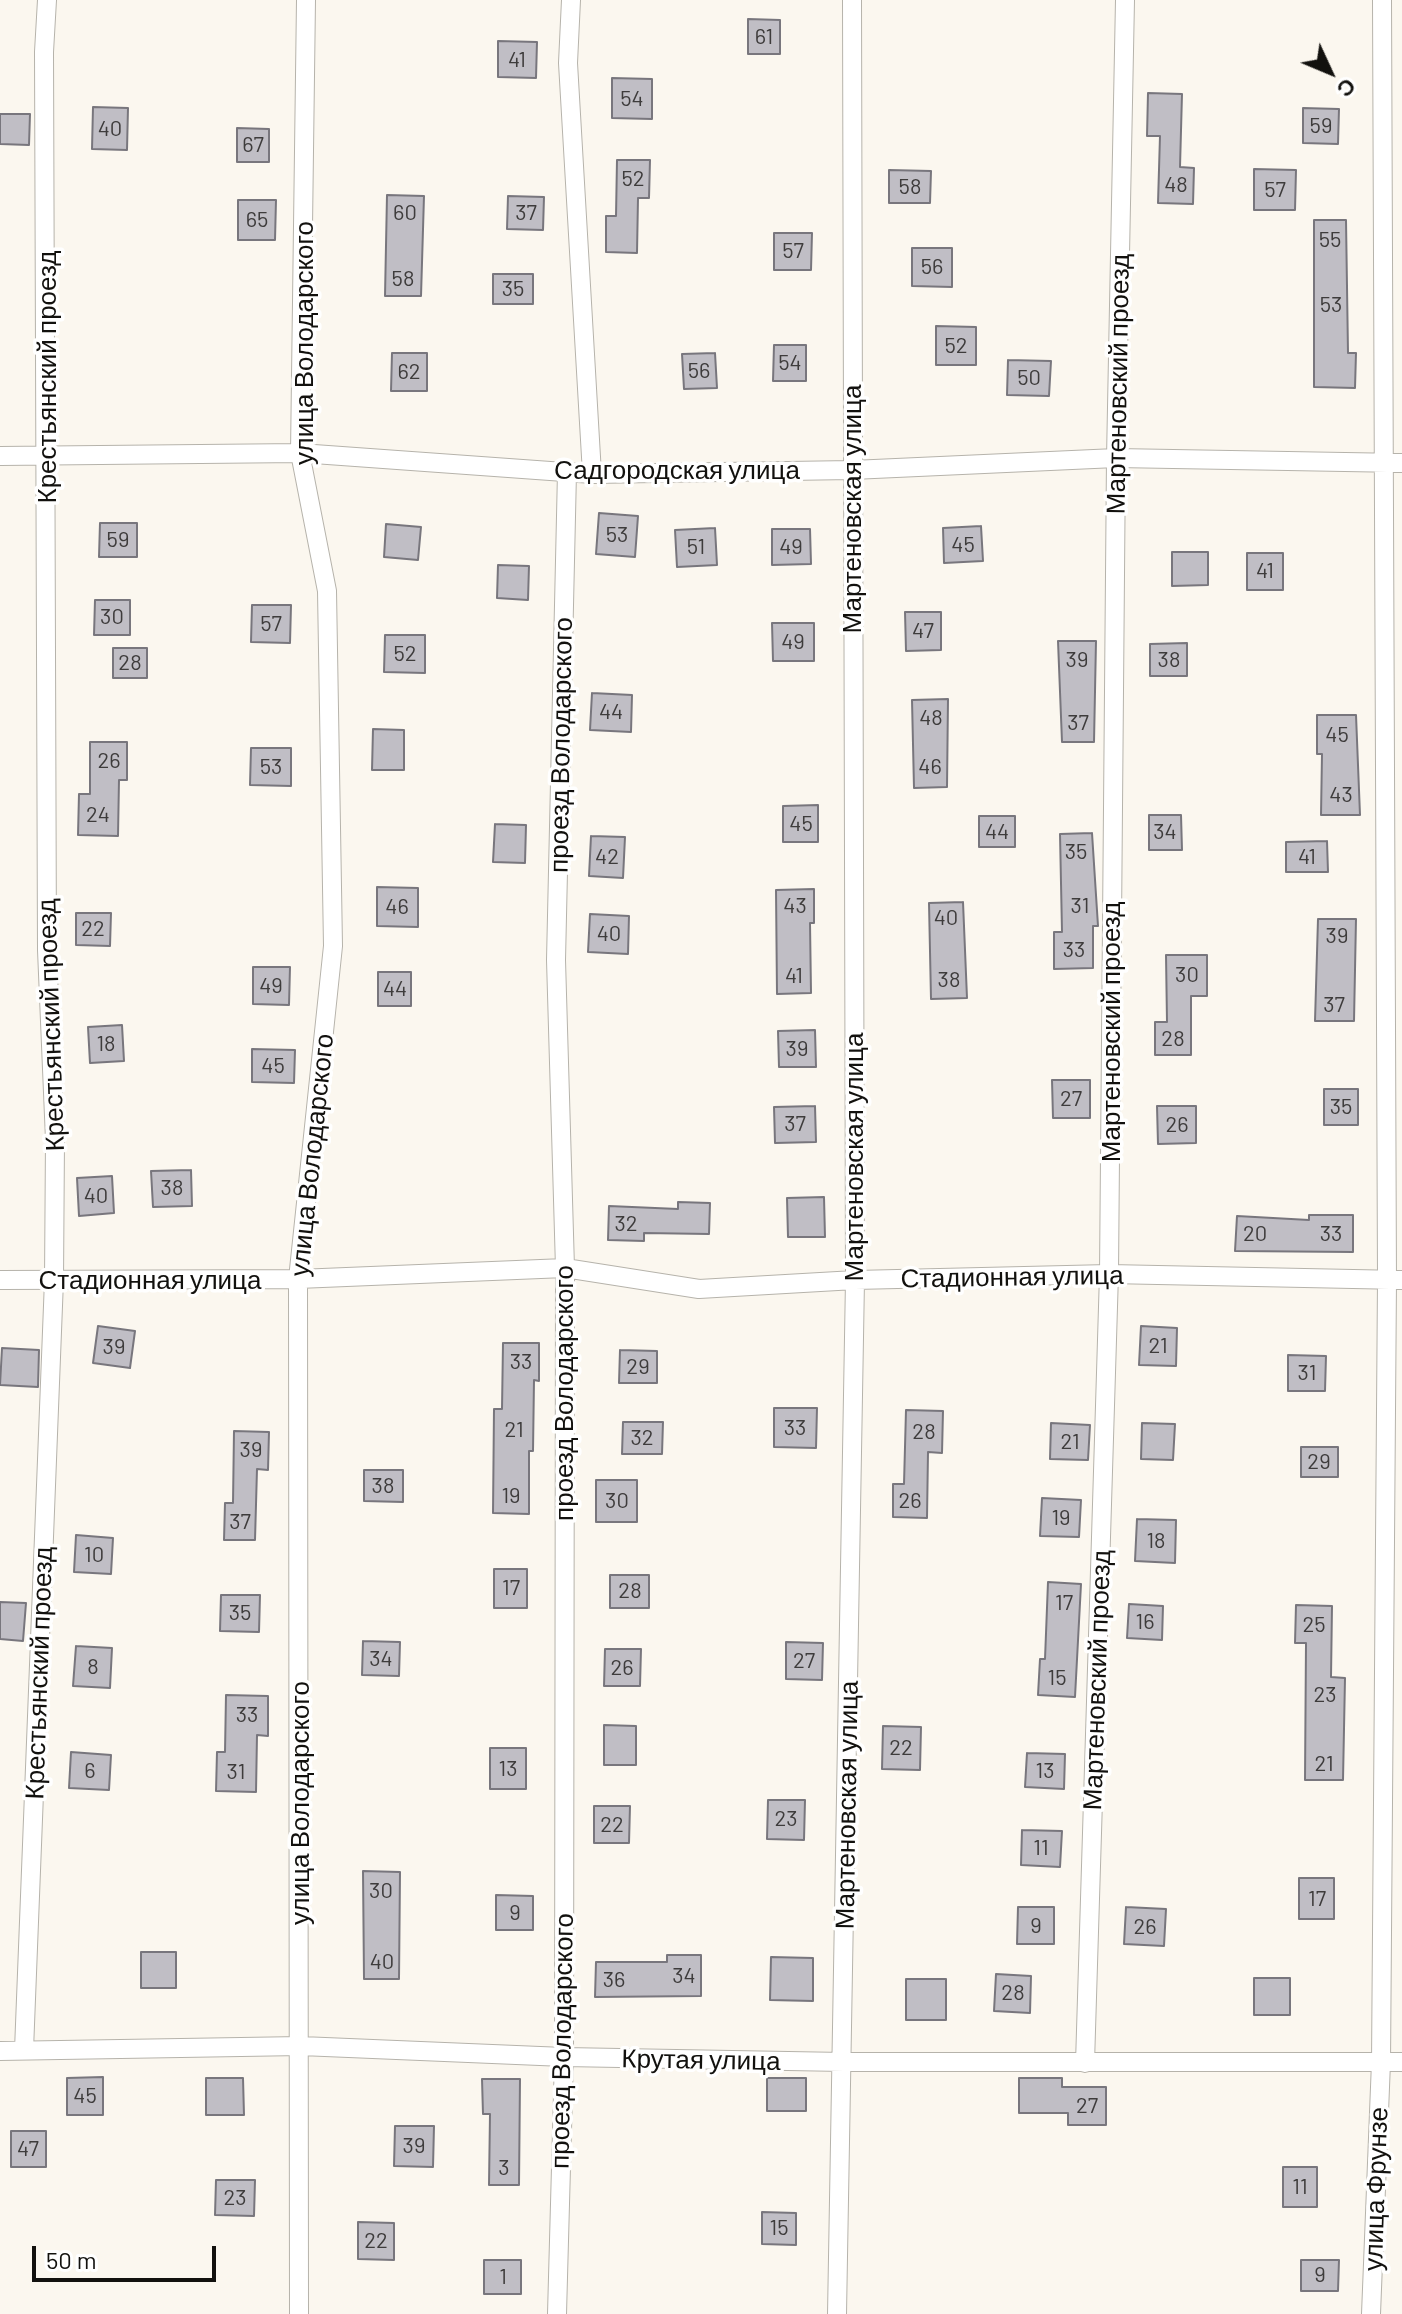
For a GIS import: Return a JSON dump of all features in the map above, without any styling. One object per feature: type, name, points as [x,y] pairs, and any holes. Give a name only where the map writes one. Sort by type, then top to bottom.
[{"type":"street","name":"Крестьянский проезд","points":[[24,2050],[54,1280],[55,1140],[47,950],[48,457],[44,68],[47,0]]},
{"type":"street","name":"улица Володарского","points":[[299,2314],[298,1279],[333,946],[327,591],[300,453],[306,0]]},
{"type":"street","points":[[571,0],[568,63],[592,474]]},
{"type":"street","name":"Мартеновская улица","points":[[837,2314],[844,2062],[855,1280],[852,0]]},
{"type":"street","name":"Мартеновский проезд","points":[[1085,2063],[1109,1274],[1116,458],[1125,0]]},
{"type":"street","name":"улица Фрунзе","points":[[1371,2314],[1381,2062],[1394,1280],[1394,463],[1382,0]]},
{"type":"street","name":"Садгородская улица","points":[[0,456],[300,453],[592,474],[852,470],[1116,458],[1394,463]]},
{"type":"street","name":"проезд Володарского","points":[[557,2314],[564,2057],[565,1268],[556,960],[567,472]]},
{"type":"street","name":"Стадионная улица","points":[[0,1280],[298,1279],[565,1268],[699,1289],[855,1280],[1109,1274],[1394,1280]]},
{"type":"street","name":"Крутая улица","points":[[0,2051],[301,2046],[564,2057],[844,2062],[1402,2062]]},
{"type":"building","points":[[748,19],[780,20],[780,54],[748,54]]},
{"type":"building","points":[[498,41],[537,42],[536,78],[498,77]]},
{"type":"building","points":[[612,78],[652,79],[652,119],[612,118]]},
{"type":"building","points":[[1148,93],[1182,94],[1180,167],[1194,168],[1193,204],[1158,203],[1160,136],[1147,136]]},
{"type":"building","points":[[93,107],[128,108],[127,150],[92,149]]},
{"type":"building","points":[[1303,108],[1339,109],[1338,144],[1303,143]]},
{"type":"building","points":[[0,114],[30,114],[29,145],[0,144]]},
{"type":"building","points":[[237,128],[269,129],[269,162],[237,162]]},
{"type":"building","points":[[617,160],[650,160],[649,198],[638,198],[637,253],[606,252],[606,216],[616,216]]},
{"type":"building","points":[[1254,169],[1296,170],[1295,210],[1254,210]]},
{"type":"building","points":[[889,170],[931,171],[930,203],[889,203]]},
{"type":"building","points":[[387,195],[424,196],[421,296],[385,296]]},
{"type":"building","points":[[508,196],[544,197],[543,230],[507,229]]},
{"type":"building","points":[[238,200],[276,200],[275,240],[238,240]]},
{"type":"building","points":[[1314,220],[1346,220],[1348,353],[1356,353],[1355,388],[1314,387]]},
{"type":"building","points":[[774,233],[812,233],[811,270],[774,270]]},
{"type":"building","points":[[912,248],[952,248],[952,287],[912,286]]},
{"type":"building","points":[[493,274],[533,274],[533,304],[493,304]]},
{"type":"building","points":[[936,326],[976,327],[976,365],[936,365]]},
{"type":"building","points":[[774,345],[806,345],[806,381],[773,381]]},
{"type":"building","points":[[392,353],[427,353],[427,391],[391,391]]},
{"type":"building","points":[[715,353],[717,388],[684,389],[682,354]]},
{"type":"building","points":[[1008,360],[1051,361],[1049,396],[1007,395]]},
{"type":"building","points":[[599,513],[638,516],[635,557],[596,554]]},
{"type":"building","points":[[100,523],[137,523],[137,557],[99,557]]},
{"type":"building","points":[[386,524],[421,527],[418,560],[384,557]]},
{"type":"building","points":[[981,526],[983,561],[944,563],[943,528]]},
{"type":"building","points":[[715,528],[717,565],[677,567],[675,530]]},
{"type":"building","points":[[772,529],[810,529],[811,564],[772,565]]},
{"type":"building","points":[[1172,552],[1208,552],[1208,585],[1172,586]]},
{"type":"building","points":[[1247,553],[1283,553],[1283,590],[1247,590]]},
{"type":"building","points":[[498,565],[529,566],[528,600],[497,598]]},
{"type":"building","points":[[95,600],[130,600],[130,635],[94,635]]},
{"type":"building","points":[[252,605],[291,605],[290,643],[251,642]]},
{"type":"building","points":[[905,612],[941,612],[941,650],[906,651]]},
{"type":"building","points":[[772,623],[814,623],[814,661],[773,661]]},
{"type":"building","points":[[385,635],[425,635],[425,673],[384,672]]},
{"type":"building","points":[[1058,641],[1096,641],[1094,742],[1062,742]]},
{"type":"building","points":[[1187,643],[1187,676],[1150,676],[1150,644]]},
{"type":"building","points":[[113,648],[147,648],[147,678],[113,678]]},
{"type":"building","points":[[592,693],[632,695],[631,732],[590,730]]},
{"type":"building","points":[[948,699],[947,787],[914,788],[912,700]]},
{"type":"building","points":[[1317,715],[1356,715],[1360,815],[1321,815],[1322,754],[1317,754]]},
{"type":"building","points":[[373,729],[404,730],[404,770],[372,770]]},
{"type":"building","points":[[90,742],[127,742],[127,780],[119,780],[118,836],[78,835],[79,794],[90,794]]},
{"type":"building","points":[[251,748],[291,748],[291,786],[250,785]]},
{"type":"building","points":[[818,805],[818,842],[783,842],[783,806]]},
{"type":"building","points":[[1149,815],[1181,815],[1182,850],[1149,850]]},
{"type":"building","points":[[979,816],[1015,816],[1015,847],[979,847]]},
{"type":"building","points":[[495,824],[526,825],[525,863],[493,862]]},
{"type":"building","points":[[1092,833],[1098,926],[1093,926],[1093,968],[1054,969],[1054,932],[1062,932],[1060,834]]},
{"type":"building","points":[[591,836],[625,837],[623,878],[589,876]]},
{"type":"building","points":[[1327,841],[1328,872],[1286,872],[1286,842]]},
{"type":"building","points":[[377,887],[418,888],[418,927],[377,926]]},
{"type":"building","points":[[814,889],[814,923],[810,923],[811,993],[777,994],[776,890]]},
{"type":"building","points":[[963,902],[967,998],[931,999],[929,903]]},
{"type":"building","points":[[76,913],[111,913],[110,946],[76,945]]},
{"type":"building","points":[[590,914],[629,916],[628,954],[588,952]]},
{"type":"building","points":[[1318,919],[1356,919],[1354,1021],[1315,1021]]},
{"type":"building","points":[[1166,955],[1207,955],[1207,996],[1191,996],[1191,1055],[1155,1055],[1155,1022],[1167,1022]]},
{"type":"building","points":[[253,967],[290,967],[289,1005],[253,1004]]},
{"type":"building","points":[[378,972],[411,972],[411,1006],[378,1006]]},
{"type":"building","points":[[122,1025],[124,1061],[90,1063],[88,1027]]},
{"type":"building","points":[[815,1030],[816,1067],[779,1067],[778,1031]]},
{"type":"building","points":[[252,1049],[295,1050],[294,1083],[252,1082]]},
{"type":"building","points":[[1052,1080],[1090,1080],[1090,1118],[1053,1118]]},
{"type":"building","points":[[1324,1089],[1358,1089],[1358,1125],[1324,1125]]},
{"type":"building","points":[[815,1106],[816,1142],[775,1143],[774,1107]]},
{"type":"building","points":[[1157,1106],[1196,1106],[1196,1143],[1158,1144]]},
{"type":"building","points":[[191,1170],[192,1206],[153,1207],[151,1171]]},
{"type":"building","points":[[112,1176],[114,1213],[79,1216],[77,1178]]},
{"type":"building","points":[[824,1197],[825,1237],[788,1237],[787,1198]]},
{"type":"building","points":[[678,1202],[710,1203],[709,1234],[644,1233],[644,1241],[608,1240],[609,1206],[678,1209]]},
{"type":"building","points":[[1309,1215],[1353,1215],[1353,1252],[1235,1251],[1237,1216],[1309,1220]]},
{"type":"building","points":[[98,1326],[135,1331],[130,1368],[93,1363]]},
{"type":"building","points":[[1141,1326],[1177,1328],[1176,1366],[1139,1365]]},
{"type":"building","points":[[503,1343],[539,1343],[539,1381],[534,1380],[533,1451],[529,1451],[529,1514],[493,1513],[494,1409],[502,1409]]},
{"type":"building","points":[[2,1348],[39,1350],[38,1387],[0,1385]]},
{"type":"building","points":[[620,1350],[657,1351],[657,1383],[619,1383]]},
{"type":"building","points":[[1288,1355],[1326,1356],[1325,1391],[1288,1391]]},
{"type":"building","points":[[774,1408],[817,1408],[816,1448],[774,1447]]},
{"type":"building","points":[[906,1410],[943,1411],[942,1453],[928,1452],[927,1518],[893,1517],[893,1484],[904,1484]]},
{"type":"building","points":[[623,1422],[663,1422],[662,1454],[622,1454]]},
{"type":"building","points":[[1051,1423],[1090,1425],[1088,1460],[1050,1459]]},
{"type":"building","points":[[1142,1423],[1175,1424],[1173,1460],[1141,1459]]},
{"type":"building","points":[[234,1431],[269,1432],[268,1470],[257,1469],[255,1540],[224,1540],[225,1503],[233,1503]]},
{"type":"building","points":[[1301,1447],[1338,1447],[1338,1477],[1301,1477]]},
{"type":"building","points":[[364,1470],[403,1470],[403,1502],[364,1501]]},
{"type":"building","points":[[596,1480],[637,1480],[637,1522],[596,1522]]},
{"type":"building","points":[[1042,1498],[1081,1500],[1079,1537],[1040,1536]]},
{"type":"building","points":[[1137,1519],[1176,1520],[1175,1563],[1135,1561]]},
{"type":"building","points":[[76,1535],[113,1538],[111,1574],[74,1572]]},
{"type":"building","points":[[494,1569],[527,1569],[527,1608],[494,1608]]},
{"type":"building","points":[[610,1575],[649,1575],[649,1608],[610,1608]]},
{"type":"building","points":[[1048,1582],[1081,1584],[1075,1697],[1038,1695],[1040,1659],[1045,1659]]},
{"type":"building","points":[[221,1595],[260,1595],[259,1632],[220,1631]]},
{"type":"building","points":[[0,1602],[26,1603],[23,1641],[0,1639]]},
{"type":"building","points":[[1129,1604],[1163,1606],[1162,1640],[1127,1638]]},
{"type":"building","points":[[1296,1605],[1332,1606],[1331,1677],[1345,1678],[1343,1780],[1305,1780],[1306,1643],[1295,1643]]},
{"type":"building","points":[[363,1641],[400,1642],[399,1676],[362,1675]]},
{"type":"building","points":[[786,1642],[823,1643],[822,1680],[786,1679]]},
{"type":"building","points":[[76,1646],[112,1648],[110,1688],[73,1686]]},
{"type":"building","points":[[605,1649],[641,1649],[640,1686],[604,1686]]},
{"type":"building","points":[[226,1695],[268,1696],[268,1736],[257,1735],[256,1792],[216,1791],[217,1752],[225,1752]]},
{"type":"building","points":[[604,1725],[636,1726],[636,1765],[604,1765]]},
{"type":"building","points":[[883,1726],[921,1727],[920,1770],[882,1769]]},
{"type":"building","points":[[490,1748],[526,1748],[526,1789],[490,1789]]},
{"type":"building","points":[[71,1752],[111,1755],[109,1790],[69,1788]]},
{"type":"building","points":[[1027,1753],[1065,1754],[1064,1789],[1025,1787]]},
{"type":"building","points":[[768,1800],[805,1800],[804,1840],[767,1839]]},
{"type":"building","points":[[594,1806],[630,1806],[629,1843],[594,1843]]},
{"type":"building","points":[[1022,1830],[1062,1831],[1060,1867],[1021,1865]]},
{"type":"building","points":[[363,1871],[400,1872],[399,1979],[364,1979]]},
{"type":"building","points":[[1299,1878],[1334,1878],[1334,1919],[1299,1919]]},
{"type":"building","points":[[496,1895],[533,1896],[533,1930],[496,1930]]},
{"type":"building","points":[[1018,1907],[1054,1907],[1054,1944],[1017,1944]]},
{"type":"building","points":[[1126,1907],[1166,1909],[1164,1946],[1124,1944]]},
{"type":"building","points":[[141,1952],[176,1952],[176,1988],[141,1988]]},
{"type":"building","points":[[667,1955],[701,1955],[701,1996],[595,1997],[596,1962],[667,1962]]},
{"type":"building","points":[[771,1957],[813,1958],[813,2001],[770,2000]]},
{"type":"building","points":[[996,1974],[1031,1976],[1030,2013],[994,2011]]},
{"type":"building","points":[[1254,1978],[1290,1978],[1290,2015],[1254,2015]]},
{"type":"building","points":[[906,1979],[946,1979],[946,2020],[906,2020]]},
{"type":"building","points":[[103,2077],[103,2115],[67,2115],[67,2078]]},
{"type":"building","points":[[206,2078],[243,2078],[244,2115],[206,2115]]},
{"type":"building","points":[[767,2078],[806,2078],[806,2111],[767,2111]]},
{"type":"building","points":[[1019,2078],[1062,2078],[1062,2087],[1106,2087],[1106,2125],[1068,2125],[1068,2113],[1019,2113]]},
{"type":"building","points":[[482,2079],[520,2079],[519,2185],[489,2185],[490,2114],[483,2114]]},
{"type":"building","points":[[395,2126],[434,2126],[433,2167],[394,2166]]},
{"type":"building","points":[[11,2131],[46,2131],[46,2167],[11,2167]]},
{"type":"building","points":[[1283,2167],[1317,2167],[1317,2207],[1283,2207]]},
{"type":"building","points":[[216,2180],[255,2180],[254,2216],[215,2215]]},
{"type":"building","points":[[762,2212],[796,2213],[796,2245],[762,2244]]},
{"type":"building","points":[[358,2222],[394,2223],[394,2260],[358,2259]]},
{"type":"building","points":[[484,2260],[521,2260],[521,2294],[484,2294]]},
{"type":"building","points":[[1301,2260],[1339,2260],[1338,2291],[1301,2291]]}]
